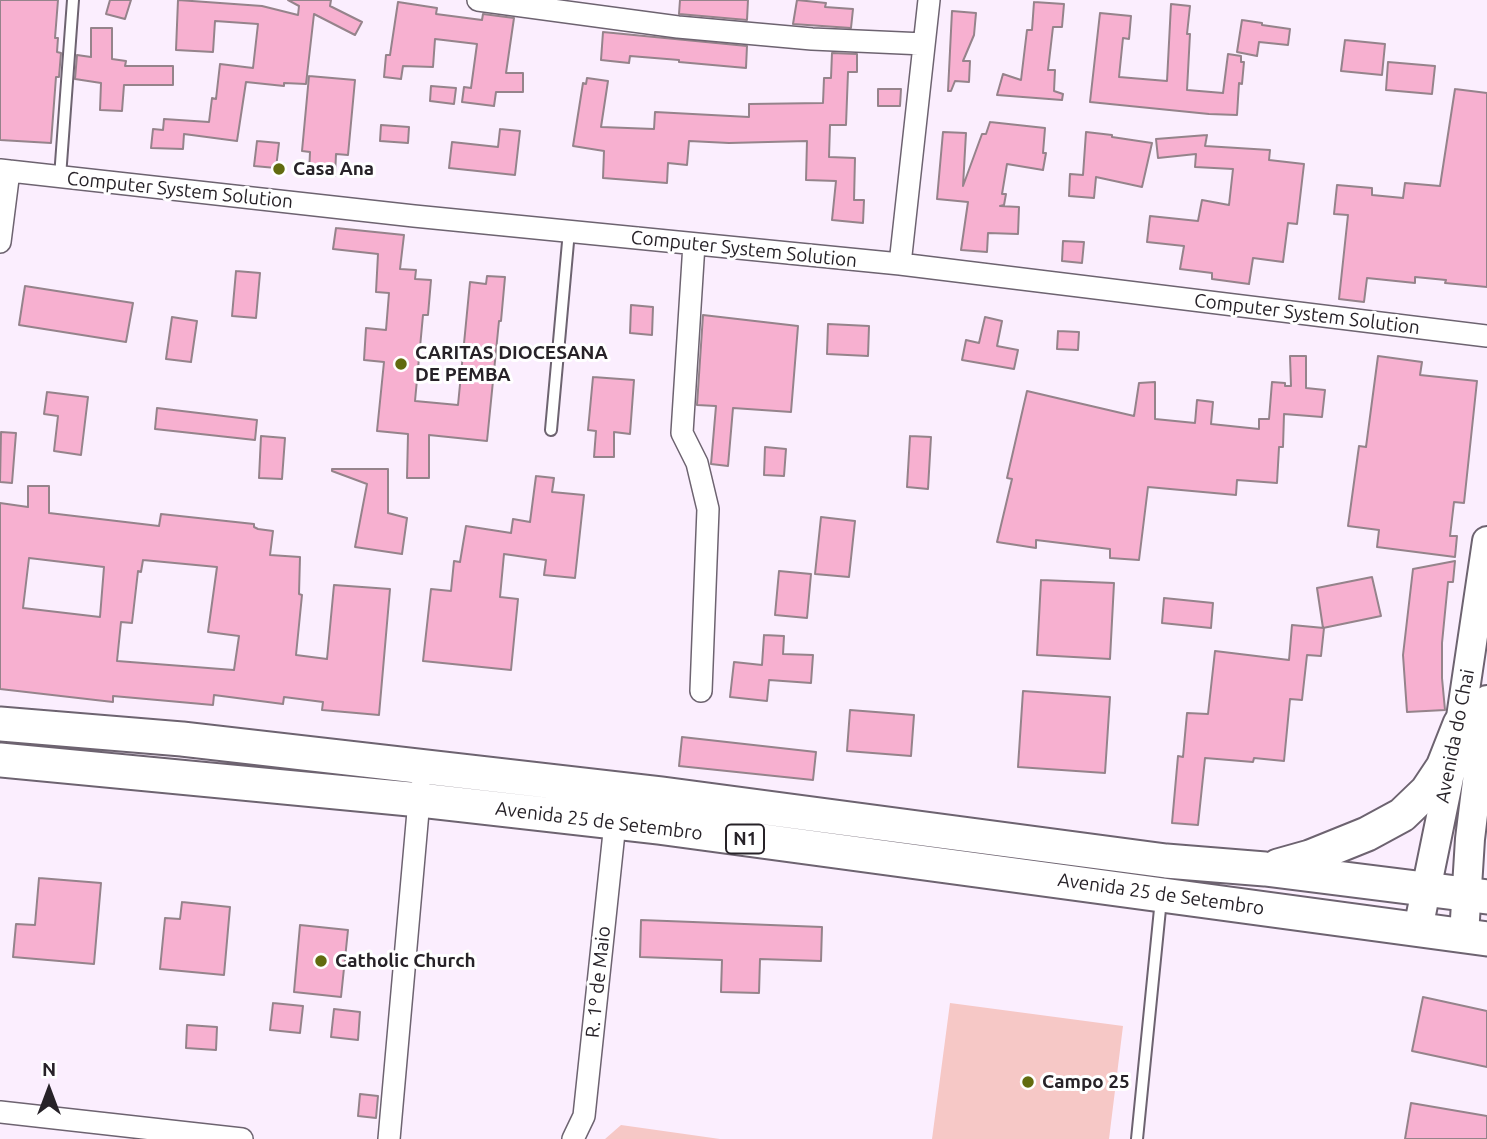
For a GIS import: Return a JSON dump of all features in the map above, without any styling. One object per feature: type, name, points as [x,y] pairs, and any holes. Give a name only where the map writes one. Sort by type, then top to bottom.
[{"type":"highway","points":[[1265,869],[1310,857],[1367,834],[1402,815],[1427,790],[1479,722]]},
{"type":"highway","name":"Avenida 25 de Setembro","points":[[0,724],[182,739],[661,793],[1164,877],[1418,929],[1476,937]]},
{"type":"highway","points":[[178,776],[182,739]]},
{"type":"highway","name":"Avenida 25 de Setembro","points":[[0,761],[419,800],[615,823],[1164,877],[1265,869],[1476,896]]},
{"type":"highway","points":[[659,827],[661,793]]},
{"type":"main road","name":"Avenida do Chai","points":[[1476,937],[1479,722],[1487,541]]},
{"type":"main road","name":"Avenida do Chai","points":[[1418,929],[1425,888],[1479,722]]},
{"type":"street","points":[[478,0],[678,27],[812,39],[923,44]]},
{"type":"street","points":[[900,264],[929,0]]},
{"type":"street","name":"Computer System Solution","points":[[4,171],[569,232],[900,264],[1487,336]]},
{"type":"street","points":[[0,242],[4,171]]},
{"type":"street","points":[[694,244],[682,433],[697,463],[708,509],[701,691]]},
{"type":"street","points":[[389,1139],[422,766]]},
{"type":"street","name":"R. 1º de Maio","points":[[573,1139],[584,1116],[615,823]]},
{"type":"street","points":[[0,1112],[242,1139]]},
{"type":"lane","points":[[60,177],[73,0]]},
{"type":"lane","points":[[551,430],[569,232]]},
{"type":"lane","points":[[1137,1139],[1164,877]]},
{"type":"shaded area","name":"Campo 25","points":[[950,1003],[1123,1026],[1109,1139],[932,1139]]},
{"type":"shaded area","points":[[621,1125],[720,1139],[605,1139]]},
{"type":"building","points":[[0,0],[58,0],[55,38],[58,38],[57,52],[61,53],[59,77],[56,77],[51,143],[0,140]]},
{"type":"building","points":[[110,0],[131,0],[125,19],[106,14]]},
{"type":"building","points":[[178,0],[262,6],[298,15],[299,6],[288,0],[331,0],[330,6],[362,22],[355,35],[314,14],[306,84],[284,83],[284,86],[246,82],[237,141],[184,134],[183,149],[151,148],[153,129],[163,130],[164,119],[209,122],[212,98],[216,99],[220,64],[253,68],[258,24],[215,21],[213,52],[176,50]]},
{"type":"building","points":[[680,0],[748,0],[747,20],[679,14]]},
{"type":"building","points":[[797,0],[826,3],[825,7],[853,9],[851,28],[793,24]]},
{"type":"building","points":[[398,2],[437,8],[436,14],[482,20],[483,14],[514,18],[506,73],[523,73],[523,92],[496,92],[494,106],[462,102],[464,87],[471,88],[477,44],[435,39],[433,67],[403,66],[401,79],[384,77]]},
{"type":"building","points":[[1034,2],[1064,4],[1062,27],[1053,27],[1048,70],[1055,70],[1054,91],[1063,94],[1062,100],[997,95],[1003,74],[1021,80],[1027,30],[1032,30]]},
{"type":"building","points":[[1171,4],[1190,6],[1187,90],[1223,93],[1228,54],[1241,56],[1241,62],[1244,62],[1242,84],[1239,83],[1237,115],[1090,102],[1100,13],[1131,16],[1129,39],[1123,38],[1119,77],[1167,81]]},
{"type":"building","points":[[952,11],[976,13],[974,35],[963,61],[970,61],[969,82],[955,81],[951,91],[948,91]]},
{"type":"building","points":[[1242,20],[1290,29],[1288,45],[1259,42],[1257,56],[1237,52]]},
{"type":"building","points":[[91,28],[112,28],[112,59],[126,61],[125,66],[173,66],[173,85],[124,85],[122,111],[100,110],[101,83],[75,79],[77,55],[91,57]]},
{"type":"building","points":[[603,32],[747,46],[746,68],[630,56],[629,63],[601,60]]},
{"type":"building","points":[[1345,40],[1385,44],[1382,75],[1341,71]]},
{"type":"building","points":[[832,53],[857,54],[857,72],[848,72],[846,125],[830,125],[829,157],[855,158],[854,200],[864,200],[863,223],[832,220],[836,181],[806,180],[807,141],[689,141],[687,165],[668,163],[667,183],[603,178],[604,151],[573,146],[583,83],[586,84],[587,78],[608,81],[601,127],[654,129],[655,112],[749,117],[749,104],[823,103],[824,78],[831,78]]},
{"type":"building","points":[[1388,62],[1435,66],[1432,94],[1386,90]]},
{"type":"building","points":[[309,76],[355,80],[348,155],[336,154],[335,176],[309,174],[310,152],[302,151]]},
{"type":"building","points":[[431,86],[456,88],[454,104],[430,101]]},
{"type":"building","points":[[878,89],[901,89],[900,106],[878,106]]},
{"type":"building","points":[[1455,89],[1487,93],[1487,287],[1415,277],[1415,283],[1367,278],[1364,302],[1339,299],[1348,215],[1334,214],[1337,185],[1372,188],[1372,195],[1403,198],[1405,183],[1440,186]]},
{"type":"building","points":[[990,122],[1045,128],[1043,153],[1046,153],[1043,170],[1007,164],[1002,194],[1006,194],[1004,205],[1000,206],[1019,207],[1018,234],[988,233],[987,252],[961,250],[968,202],[937,199],[943,132],[966,133],[963,186],[982,134],[986,134]]},
{"type":"building","points":[[381,125],[409,127],[408,143],[380,141]]},
{"type":"building","points":[[500,129],[520,131],[515,175],[449,168],[452,142],[498,147]]},
{"type":"building","points":[[1086,132],[1152,143],[1142,187],[1096,177],[1094,198],[1069,196],[1070,174],[1083,175]]},
{"type":"building","points":[[1207,135],[1205,146],[1270,150],[1269,160],[1304,164],[1297,224],[1288,223],[1283,262],[1253,258],[1249,284],[1212,279],[1212,273],[1180,269],[1184,246],[1147,242],[1150,216],[1198,221],[1202,200],[1229,205],[1233,169],[1195,167],[1196,154],[1158,158],[1156,139]]},
{"type":"building","points":[[257,141],[279,143],[276,168],[254,166]]},
{"type":"building","points":[[336,228],[404,235],[400,269],[416,270],[415,279],[431,280],[428,315],[423,315],[415,401],[458,405],[470,282],[486,284],[487,276],[505,277],[487,441],[429,435],[429,478],[407,478],[408,434],[377,431],[384,362],[364,360],[366,328],[386,330],[389,293],[376,292],[378,254],[333,249]]},
{"type":"building","points":[[1063,241],[1084,242],[1082,263],[1062,261]]},
{"type":"building","points":[[236,271],[260,273],[256,318],[232,316]]},
{"type":"building","points":[[25,286],[133,303],[126,342],[19,325]]},
{"type":"building","points":[[631,305],[653,307],[652,335],[630,333]]},
{"type":"building","points":[[703,315],[798,326],[791,412],[733,408],[728,466],[711,464],[716,406],[697,405]]},
{"type":"building","points":[[172,317],[197,321],[191,362],[166,359]]},
{"type":"building","points":[[985,317],[1002,321],[997,346],[1018,350],[1014,369],[962,360],[966,340],[979,343]]},
{"type":"building","points":[[828,324],[869,326],[868,356],[827,354]]},
{"type":"building","points":[[1058,331],[1079,332],[1078,350],[1057,349]]},
{"type":"building","points":[[1290,356],[1306,356],[1306,388],[1325,390],[1322,417],[1284,414],[1283,447],[1279,447],[1277,483],[1237,480],[1236,495],[1148,487],[1139,560],[1110,558],[1110,549],[1036,540],[1036,548],[997,542],[1012,479],[1007,478],[1027,391],[1134,416],[1139,383],[1155,382],[1155,419],[1195,423],[1197,400],[1213,402],[1211,424],[1259,429],[1259,419],[1269,419],[1272,382],[1291,386]]},
{"type":"building","points":[[1378,356],[1422,362],[1420,375],[1477,381],[1464,503],[1454,502],[1450,536],[1457,536],[1455,557],[1377,547],[1379,530],[1348,526],[1359,446],[1366,447]]},
{"type":"building","points":[[593,377],[634,380],[630,434],[614,432],[614,457],[594,457],[596,431],[588,430]]},
{"type":"building","points":[[47,392],[88,397],[81,455],[54,451],[58,416],[44,414]]},
{"type":"building","points":[[157,408],[257,420],[255,440],[155,429]]},
{"type":"building","points":[[1,432],[16,433],[12,483],[0,482]]},
{"type":"building","points":[[261,436],[285,438],[282,479],[259,478]]},
{"type":"building","points":[[910,436],[931,437],[928,489],[907,487]]},
{"type":"building","points":[[765,447],[786,449],[784,476],[764,475]]},
{"type":"building","points":[[332,469],[388,469],[388,513],[407,518],[402,554],[355,547],[367,484]]},
{"type":"building","points":[[536,476],[554,478],[552,492],[584,495],[575,578],[544,575],[546,560],[504,554],[500,597],[518,599],[511,670],[423,661],[431,589],[451,591],[454,561],[460,562],[466,526],[511,533],[513,519],[530,522]]},
{"type":"building","points":[[28,486],[49,486],[49,513],[159,526],[161,514],[254,524],[258,529],[273,531],[270,555],[300,557],[299,594],[302,595],[296,655],[327,659],[334,585],[390,589],[379,715],[322,710],[323,702],[284,697],[283,704],[214,695],[213,705],[113,696],[113,702],[0,689],[0,503],[28,507]],"holes":[[[29,558],[104,567],[100,617],[23,608]],[[143,560],[217,567],[208,632],[239,636],[234,670],[117,661],[121,622],[132,623],[138,571],[141,572]]]},
{"type":"building","points":[[821,517],[855,521],[849,577],[815,574]]},
{"type":"building","points":[[1455,561],[1453,582],[1448,582],[1442,643],[1445,710],[1407,712],[1403,655],[1413,569]]},
{"type":"building","points":[[779,571],[811,574],[807,618],[775,615]]},
{"type":"building","points":[[1372,577],[1381,616],[1323,628],[1317,588]]},
{"type":"building","points":[[1041,580],[1114,583],[1110,659],[1037,655]]},
{"type":"building","points":[[1164,598],[1213,603],[1211,628],[1162,623]]},
{"type":"building","points":[[1292,625],[1324,628],[1321,656],[1307,655],[1302,700],[1290,699],[1284,761],[1254,758],[1253,762],[1205,758],[1198,825],[1172,823],[1178,756],[1183,757],[1187,713],[1208,714],[1215,651],[1289,660]]},
{"type":"building","points":[[764,635],[784,636],[783,654],[813,655],[811,683],[769,680],[767,701],[730,697],[734,662],[762,665]]},
{"type":"building","points":[[1023,691],[1110,697],[1105,773],[1018,767]]},
{"type":"building","points":[[850,710],[914,715],[911,756],[847,751]]},
{"type":"building","points":[[682,737],[816,752],[813,780],[679,766]]},
{"type":"building","points":[[39,878],[101,883],[94,964],[13,957],[16,924],[35,925]]},
{"type":"building","points":[[182,902],[230,907],[224,975],[160,969],[165,918],[180,919]]},
{"type":"building","points":[[641,920],[822,927],[821,961],[760,959],[759,993],[721,992],[722,960],[640,957]]},
{"type":"building","name":"Catholic Church","points":[[300,925],[348,930],[341,997],[294,992]]},
{"type":"building","points":[[1423,997],[1487,1011],[1487,1067],[1412,1051]]},
{"type":"building","points":[[273,1003],[303,1006],[300,1033],[270,1030]]},
{"type":"building","points":[[334,1009],[360,1012],[358,1040],[331,1037]]},
{"type":"building","points":[[187,1025],[217,1027],[216,1050],[186,1048]]},
{"type":"building","points":[[360,1094],[378,1096],[376,1118],[358,1116]]},
{"type":"building","points":[[1411,1103],[1487,1116],[1487,1139],[1405,1139]]},
{"type":"place","name":"Casa Ana","points":[[279,169]]},
{"type":"place","name":"CARITAS DIOCESANA DE PEMBA","points":[[401,364]]},
{"type":"place","name":"Catholic Church","points":[[321,961]]},
{"type":"place","name":"Campo 25","points":[[1028,1082]]}]
